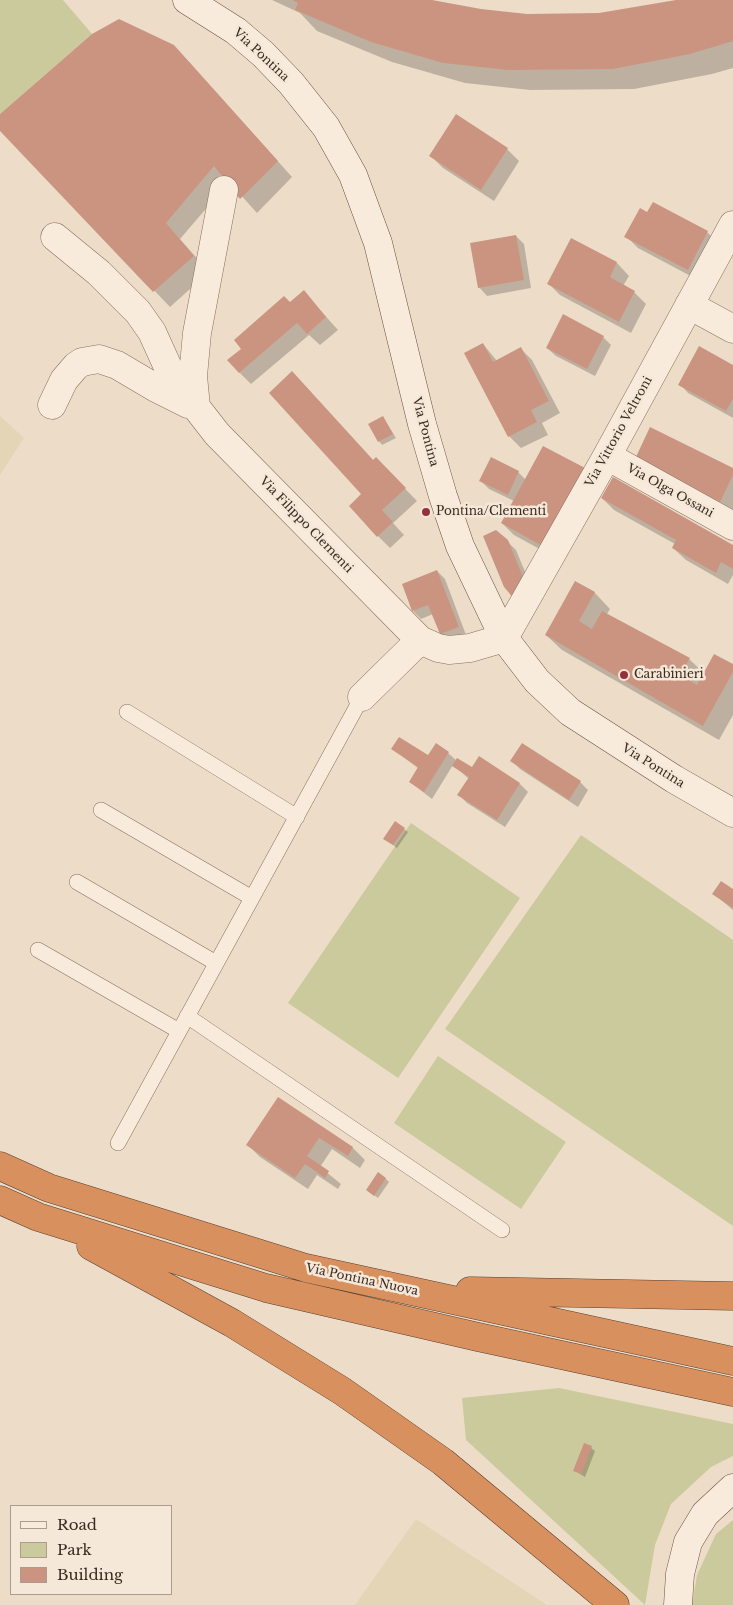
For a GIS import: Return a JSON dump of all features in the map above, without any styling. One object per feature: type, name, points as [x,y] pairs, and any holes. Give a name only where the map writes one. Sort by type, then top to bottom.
[{"type":"highway","name":"Via Pontina Nuova","points":[[0,1166],[49,1188],[306,1268],[733,1360]]},
{"type":"highway","points":[[0,1200],[38,1216],[266,1288],[488,1339],[733,1392]]},
{"type":"highway","points":[[38,1216],[232,1323],[342,1391],[443,1462],[615,1605]]},
{"type":"highway","points":[[406,1290],[733,1296]]},
{"type":"street","name":"Via Pontina","points":[[187,0],[236,31],[263,54],[291,83],[326,127],[353,175],[378,243],[422,424],[443,496],[460,546],[504,638],[537,682],[570,712],[674,779],[733,813]]},
{"type":"street","points":[[196,407],[193,376],[197,333],[224,190]]},
{"type":"street","name":"Via Vittorio Veltroni","points":[[504,638],[607,456],[733,225]]},
{"type":"street","name":"Via Filippo Clementi","points":[[55,237],[99,273],[138,312],[152,332],[176,384],[217,434],[420,640],[438,648],[457,650],[504,638]]},
{"type":"street","points":[[689,305],[733,329]]},
{"type":"street","name":"Via Filippo Clementi","points":[[52,405],[64,380],[76,366],[82,362],[99,359],[117,364],[156,388],[196,407]]},
{"type":"street","name":"Via Olga Ossani","points":[[607,456],[733,526]]},
{"type":"street","points":[[362,697],[420,640]]},
{"type":"street","points":[[678,1605],[680,1574],[688,1542],[695,1528],[710,1509],[733,1488]]},
{"type":"lane","points":[[118,1143],[362,697]]},
{"type":"lane","points":[[127,712],[296,817]]},
{"type":"lane","points":[[101,810],[252,898]]},
{"type":"lane","points":[[77,882],[216,963]]},
{"type":"lane","points":[[38,950],[179,1031]]},
{"type":"lane","points":[[187,1016],[502,1230]]},
{"type":"shaded area","points":[[0,416],[24,438],[0,475]]},
{"type":"shaded area","points":[[416,1519],[547,1605],[355,1605]]},
{"type":"green space","points":[[0,0],[63,0],[92,34],[0,114]]},
{"type":"green space","points":[[411,823],[520,898],[398,1078],[288,1003]]},
{"type":"green space","points":[[581,835],[733,940],[733,1226],[445,1029]]},
{"type":"green space","points":[[438,1056],[566,1142],[521,1209],[394,1123]]},
{"type":"green space","points":[[559,1388],[733,1424],[733,1456],[711,1467],[671,1504],[655,1545],[645,1605],[466,1440],[462,1398]]},
{"type":"green space","points":[[733,1520],[733,1605],[692,1605],[697,1575],[716,1534]]},
{"type":"building","points":[[292,0],[432,0],[481,9],[527,14],[599,13],[676,0],[733,0],[733,41],[690,54],[613,69],[508,70],[443,63],[371,42],[295,10],[298,3]]},
{"type":"building","points":[[119,19],[174,45],[278,161],[240,199],[214,166],[166,223],[194,256],[153,292],[0,131],[0,114],[92,34]]},
{"type":"building","points":[[456,114],[508,148],[481,190],[429,156]]},
{"type":"building","points":[[653,202],[708,231],[688,270],[624,237],[640,208],[647,212]]},
{"type":"building","points":[[516,235],[524,280],[478,288],[470,243]]},
{"type":"building","points":[[571,238],[617,262],[610,277],[635,291],[619,322],[547,284]]},
{"type":"building","points":[[304,290],[326,317],[307,334],[297,323],[239,373],[227,360],[241,349],[234,340],[284,296],[290,302]]},
{"type":"building","points":[[563,314],[604,336],[587,369],[546,348]]},
{"type":"building","points":[[483,343],[493,362],[521,347],[549,401],[531,410],[537,422],[508,437],[464,353]]},
{"type":"building","points":[[699,346],[733,365],[733,399],[726,411],[678,385]]},
{"type":"building","points":[[292,371],[373,460],[376,457],[406,488],[382,510],[393,522],[377,537],[349,506],[361,494],[269,393]]},
{"type":"building","points":[[383,416],[393,434],[378,442],[368,424]]},
{"type":"building","points":[[650,427],[733,468],[733,475],[720,502],[635,459]]},
{"type":"building","points":[[543,446],[587,469],[544,547],[501,523]]},
{"type":"building","points":[[491,457],[519,471],[508,495],[479,481]]},
{"type":"building","points":[[613,477],[733,545],[733,569],[721,562],[716,573],[672,548],[676,540],[601,498]]},
{"type":"building","points":[[496,530],[508,540],[525,582],[515,600],[504,587],[483,536]]},
{"type":"building","points":[[437,570],[459,627],[440,634],[428,605],[412,611],[402,584]]},
{"type":"building","points":[[575,581],[595,592],[579,621],[592,629],[602,611],[690,658],[680,675],[697,685],[714,654],[733,664],[733,672],[703,726],[545,635]]},
{"type":"building","points":[[399,737],[428,755],[436,743],[449,752],[424,792],[409,782],[418,767],[391,749]]},
{"type":"building","points":[[522,743],[581,781],[569,800],[510,761]]},
{"type":"building","points":[[479,756],[520,783],[497,820],[457,795],[469,777],[452,766],[457,758],[472,767]]},
{"type":"building","points":[[395,821],[405,828],[393,845],[383,839]]},
{"type":"building","points":[[721,881],[733,889],[733,908],[712,894]]},
{"type":"building","points":[[278,1097],[353,1147],[348,1156],[319,1138],[307,1156],[329,1171],[325,1178],[305,1164],[295,1178],[246,1145]]},
{"type":"building","points":[[378,1172],[386,1178],[374,1196],[366,1190]]},
{"type":"building","points":[[584,1443],[592,1446],[582,1474],[573,1471]]},
{"type":"place","name":"Pontina/Clementi","points":[[426,512]]},
{"type":"place","name":"Carabinieri","points":[[624,675]]}]
